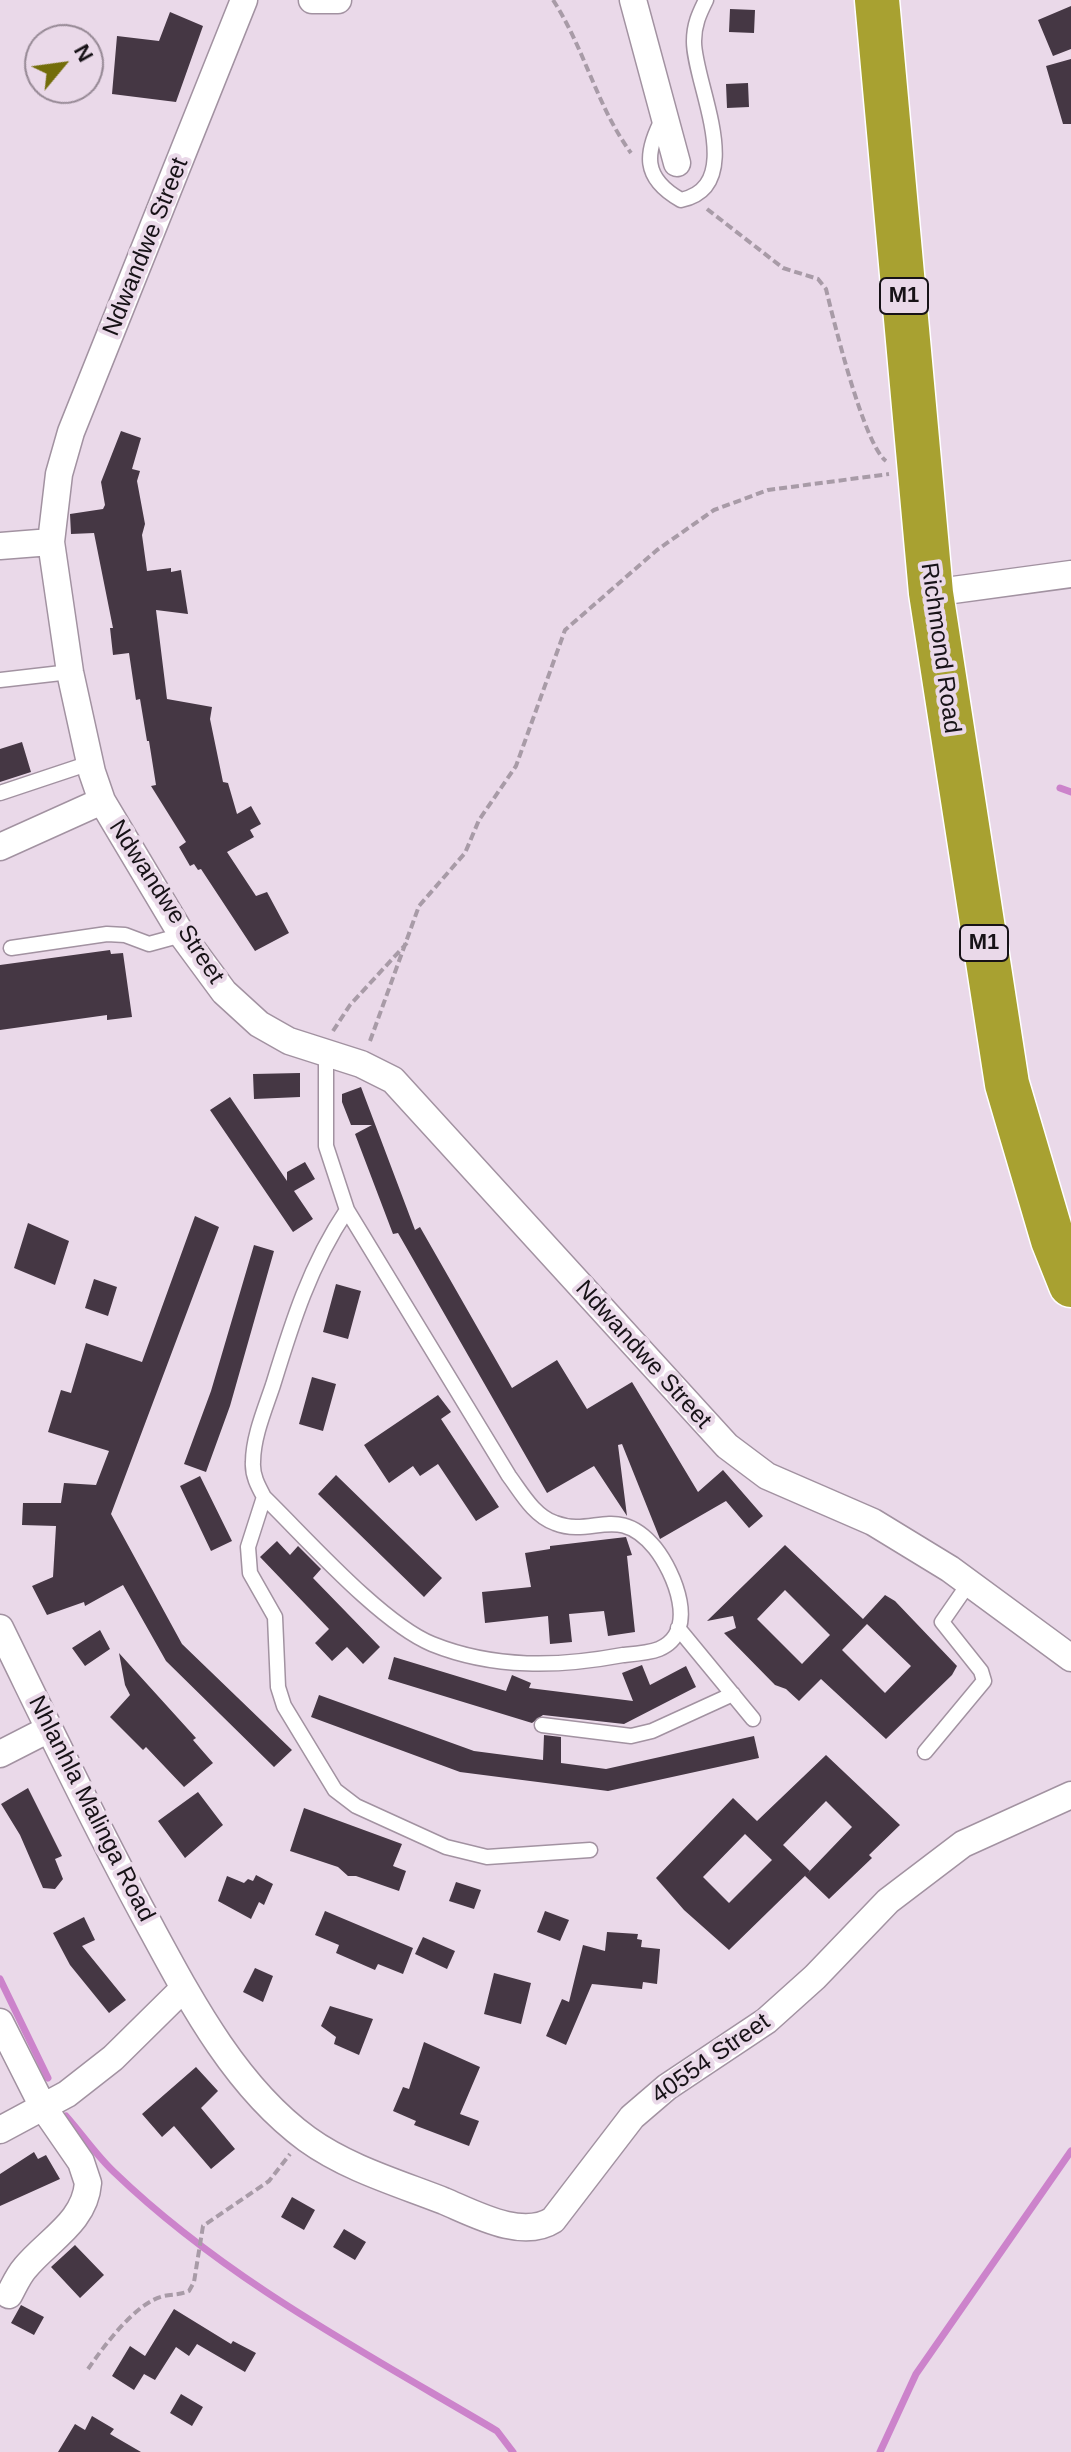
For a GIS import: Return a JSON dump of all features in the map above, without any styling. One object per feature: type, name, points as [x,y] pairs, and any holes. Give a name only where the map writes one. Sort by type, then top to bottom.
[{"type":"highway","name":"Richmond Road","points":[[877,0],[910,471],[1007,1084],[1053,1240],[1071,1285]]},
{"type":"street","name":"Ndwandwe Street","points":[[244,0],[71,432],[59,474],[51,542],[70,672],[90,763],[102,801],[182,935],[224,992],[259,1024],[289,1041],[361,1064],[393,1080],[420,1106],[727,1446],[767,1476],[873,1522],[969,1583],[1071,1658]]},
{"type":"street","points":[[312,0],[338,0]]},
{"type":"street","points":[[633,0],[677,163]]},
{"type":"street","points":[[0,546],[51,542]]},
{"type":"street","points":[[931,593],[1071,574]]},
{"type":"street","points":[[0,847],[102,801]]},
{"type":"street","name":"Nhlanhla Malinga Road","points":[[0,1628],[184,1988]]},
{"type":"street","points":[[0,1754],[49,1729]]},
{"type":"street","name":"40554 Street","points":[[184,1988],[240,2074],[304,2137],[339,2159],[454,2205],[507,2224],[542,2227],[553,2220],[583,2185],[632,2117],[667,2087],[766,2021],[815,1977],[888,1901],[963,1844],[1071,1795]]},
{"type":"street","points":[[0,2130],[67,2094],[113,2058],[184,1988]]},
{"type":"street","points":[[0,2022],[43,2107],[81,2162],[88,2190],[68,2227],[23,2270],[9,2295]]},
{"type":"lane","points":[[664,116],[649,159],[654,178],[662,189],[681,200],[692,198],[705,188],[712,171],[714,148],[711,108],[698,71],[694,40],[695,21],[706,0]]},
{"type":"lane","points":[[0,680],[70,672]]},
{"type":"lane","points":[[0,793],[90,763]]},
{"type":"lane","points":[[11,948],[116,933],[149,944],[182,935]]},
{"type":"lane","points":[[323,1054],[326,1146],[347,1210],[509,1476],[530,1504],[555,1523],[571,1526],[613,1522],[624,1525],[646,1540],[664,1563],[681,1608],[678,1628],[670,1641],[659,1649],[577,1663],[506,1662],[431,1644],[403,1627],[373,1601],[264,1497],[256,1483],[253,1463],[261,1423],[301,1296],[322,1247],[347,1210]]},
{"type":"lane","points":[[264,1497],[248,1547],[250,1573],[275,1617],[276,1676],[284,1706],[335,1790],[356,1806],[446,1847],[487,1857],[590,1850]]},
{"type":"lane","points":[[925,1752],[984,1681],[981,1671],[942,1622],[969,1583]]},
{"type":"lane","points":[[678,1628],[753,1719]]},
{"type":"lane","points":[[542,1725],[631,1736],[652,1731],[733,1694]]},
{"type":"path","points":[[553,0],[575,38],[609,123],[654,178]]},
{"type":"path","points":[[692,198],[783,268],[818,279],[826,289],[871,444],[879,456],[910,471]]},
{"type":"path","points":[[361,1064],[409,942],[419,906],[465,853],[479,820],[516,766],[565,630],[657,550],[714,510],[768,490],[910,471]]},
{"type":"path","points":[[323,1054],[350,1005],[409,942]]},
{"type":"path","points":[[88,2369],[111,2336],[149,2304],[163,2296],[189,2291],[194,2282],[203,2226],[269,2181],[304,2137]]},
{"type":"building","points":[[1071,6],[1071,49],[1053,56],[1038,20]]},
{"type":"building","points":[[730,9],[755,10],[754,33],[729,32]]},
{"type":"building","points":[[170,12],[203,26],[176,102],[112,94],[117,36],[159,41]]},
{"type":"building","points":[[1071,59],[1071,124],[1063,124],[1046,66]]},
{"type":"building","points":[[748,83],[749,107],[727,108],[726,84]]},
{"type":"building","points":[[121,431],[141,438],[132,469],[140,471],[137,481],[145,524],[142,535],[147,571],[181,570],[188,614],[156,610],[167,699],[212,707],[210,719],[223,782],[228,783],[237,814],[251,806],[261,824],[250,830],[254,837],[227,852],[256,896],[267,892],[289,933],[255,951],[201,869],[198,870],[194,864],[190,866],[179,847],[186,842],[151,786],[156,785],[140,699],[136,700],[129,653],[113,655],[110,628],[113,628],[94,533],[71,534],[70,514],[103,509],[105,505],[101,482]]},
{"type":"building","points":[[22,742],[31,772],[0,782],[0,749]]},
{"type":"building","points":[[110,950],[111,954],[123,953],[132,1017],[107,1020],[107,1015],[0,1030],[0,965]]},
{"type":"building","points":[[300,1073],[300,1097],[254,1099],[253,1074]]},
{"type":"building","points":[[361,1087],[415,1230],[420,1227],[512,1388],[557,1360],[587,1409],[632,1382],[698,1492],[723,1470],[763,1516],[749,1528],[726,1501],[660,1539],[622,1444],[618,1445],[627,1516],[594,1466],[547,1493],[398,1233],[393,1234],[355,1134],[372,1125],[351,1125],[342,1102],[342,1094]]},
{"type":"building","points":[[230,1097],[287,1181],[287,1172],[305,1162],[315,1179],[294,1191],[313,1219],[293,1232],[210,1110]]},
{"type":"building","points":[[195,1216],[219,1227],[111,1514],[182,1644],[292,1750],[274,1767],[166,1661],[123,1585],[85,1606],[84,1602],[47,1615],[32,1586],[53,1577],[56,1526],[22,1525],[23,1503],[61,1503],[64,1483],[96,1485],[109,1451],[48,1432],[61,1390],[71,1393],[86,1343],[142,1362]]},
{"type":"building","points":[[28,1223],[69,1241],[55,1285],[14,1268]]},
{"type":"building","points":[[254,1245],[274,1251],[230,1406],[206,1472],[184,1464],[211,1391]]},
{"type":"building","points":[[94,1279],[117,1287],[108,1316],[85,1308]]},
{"type":"building","points":[[336,1284],[361,1291],[348,1339],[323,1332]]},
{"type":"building","points":[[312,1377],[336,1384],[323,1431],[299,1424]]},
{"type":"building","points":[[438,1395],[451,1412],[441,1419],[499,1507],[476,1521],[438,1464],[420,1476],[413,1466],[389,1483],[364,1445]]},
{"type":"building","points":[[336,1475],[442,1578],[424,1597],[318,1494]]},
{"type":"building","points":[[200,1476],[232,1541],[211,1551],[180,1486]]},
{"type":"building","points":[[626,1537],[632,1555],[627,1556],[635,1632],[608,1636],[604,1611],[569,1614],[572,1642],[550,1644],[548,1616],[485,1623],[482,1592],[531,1587],[525,1553],[550,1549],[550,1546]]},
{"type":"building","points":[[277,1541],[290,1555],[298,1546],[321,1569],[313,1578],[380,1647],[363,1664],[347,1647],[332,1661],[315,1643],[329,1629],[260,1557]]},
{"type":"building","points":[[785,1545],[863,1619],[885,1595],[895,1601],[957,1666],[952,1675],[886,1739],[821,1679],[799,1701],[786,1689],[775,1685],[724,1633],[736,1628],[733,1616],[707,1621]],"holes":[[[785,1590],[830,1635],[802,1664],[757,1619]],[[867,1624],[911,1666],[885,1693],[842,1650]]]},
{"type":"building","points":[[100,1630],[110,1649],[85,1666],[72,1648]]},
{"type":"building","points":[[119,1653],[196,1738],[193,1740],[213,1763],[184,1787],[146,1747],[143,1750],[110,1717],[130,1695]]},
{"type":"building","points":[[394,1657],[506,1691],[512,1675],[531,1683],[529,1688],[633,1701],[622,1673],[642,1665],[650,1685],[686,1666],[696,1687],[624,1724],[543,1715],[532,1723],[388,1679]]},
{"type":"building","points":[[319,1695],[474,1751],[543,1760],[544,1735],[561,1737],[561,1763],[606,1769],[754,1736],[759,1758],[608,1791],[460,1772],[311,1717]]},
{"type":"building","points":[[826,1755],[900,1825],[869,1855],[872,1858],[829,1899],[805,1876],[807,1874],[729,1950],[684,1910],[656,1878],[733,1798],[757,1821]],"holes":[[[826,1801],[852,1827],[810,1871],[783,1845]],[[745,1834],[772,1860],[729,1903],[703,1877]]]},
{"type":"building","points":[[28,1788],[62,1856],[55,1859],[63,1879],[55,1889],[43,1888],[20,1835],[1,1804]]},
{"type":"building","points":[[198,1792],[223,1825],[185,1858],[158,1821]]},
{"type":"building","points":[[304,1808],[402,1844],[393,1866],[406,1871],[399,1891],[348,1876],[338,1867],[290,1851]]},
{"type":"building","points":[[256,1875],[273,1884],[264,1905],[259,1902],[251,1919],[218,1901],[227,1876],[244,1883],[248,1879],[253,1881]]},
{"type":"building","points":[[456,1882],[481,1890],[474,1909],[449,1901]]},
{"type":"building","points":[[325,1911],[413,1948],[403,1974],[378,1964],[375,1970],[336,1953],[339,1945],[315,1935]]},
{"type":"building","points":[[545,1911],[569,1920],[560,1941],[537,1932]]},
{"type":"building","points":[[84,1917],[95,1940],[82,1946],[126,2000],[109,2013],[70,1965],[53,1933]]},
{"type":"building","points":[[607,1932],[638,1934],[637,1939],[642,1940],[641,1947],[660,1949],[657,1984],[643,1982],[642,1989],[592,1984],[566,2045],[546,2036],[562,1999],[569,2002],[583,1945],[605,1951]]},
{"type":"building","points":[[423,1937],[455,1951],[447,1969],[415,1954]]},
{"type":"building","points":[[255,1968],[273,1976],[263,2002],[243,1992]]},
{"type":"building","points":[[494,1973],[531,1983],[521,2024],[484,2014]]},
{"type":"building","points":[[330,2006],[373,2019],[359,2055],[334,2044],[336,2037],[321,2026]]},
{"type":"building","points":[[424,2042],[480,2067],[460,2114],[479,2121],[469,2146],[414,2125],[416,2121],[393,2111],[403,2087],[409,2089]]},
{"type":"building","points":[[196,2067],[218,2091],[201,2108],[235,2149],[211,2169],[174,2126],[162,2137],[142,2114]]},
{"type":"building","points":[[34,2152],[38,2159],[46,2155],[60,2179],[0,2206],[0,2174]]},
{"type":"building","points":[[292,2197],[315,2210],[304,2230],[281,2217]]},
{"type":"building","points":[[344,2229],[366,2242],[355,2260],[333,2247]]},
{"type":"building","points":[[75,2245],[104,2275],[80,2298],[51,2267]]},
{"type":"building","points":[[21,2305],[44,2317],[34,2335],[11,2323]]},
{"type":"building","points":[[174,2309],[231,2344],[233,2341],[256,2353],[245,2372],[197,2344],[189,2356],[176,2347],[155,2380],[144,2374],[134,2390],[112,2376],[130,2346],[145,2356]]},
{"type":"building","points":[[181,2394],[203,2407],[192,2426],[170,2413]]},
{"type":"building","points":[[92,2416],[114,2429],[110,2434],[141,2452],[58,2452],[75,2424],[85,2430]]},
{"type":"waterway","points":[[1060,788],[1071,792]]},
{"type":"waterway","points":[[0,1979],[48,2078]]},
{"type":"waterway","points":[[66,2116],[114,2172],[202,2247],[249,2281],[347,2343],[497,2431],[513,2452]]},
{"type":"waterway","points":[[880,2452],[916,2374],[1071,2151]]}]
